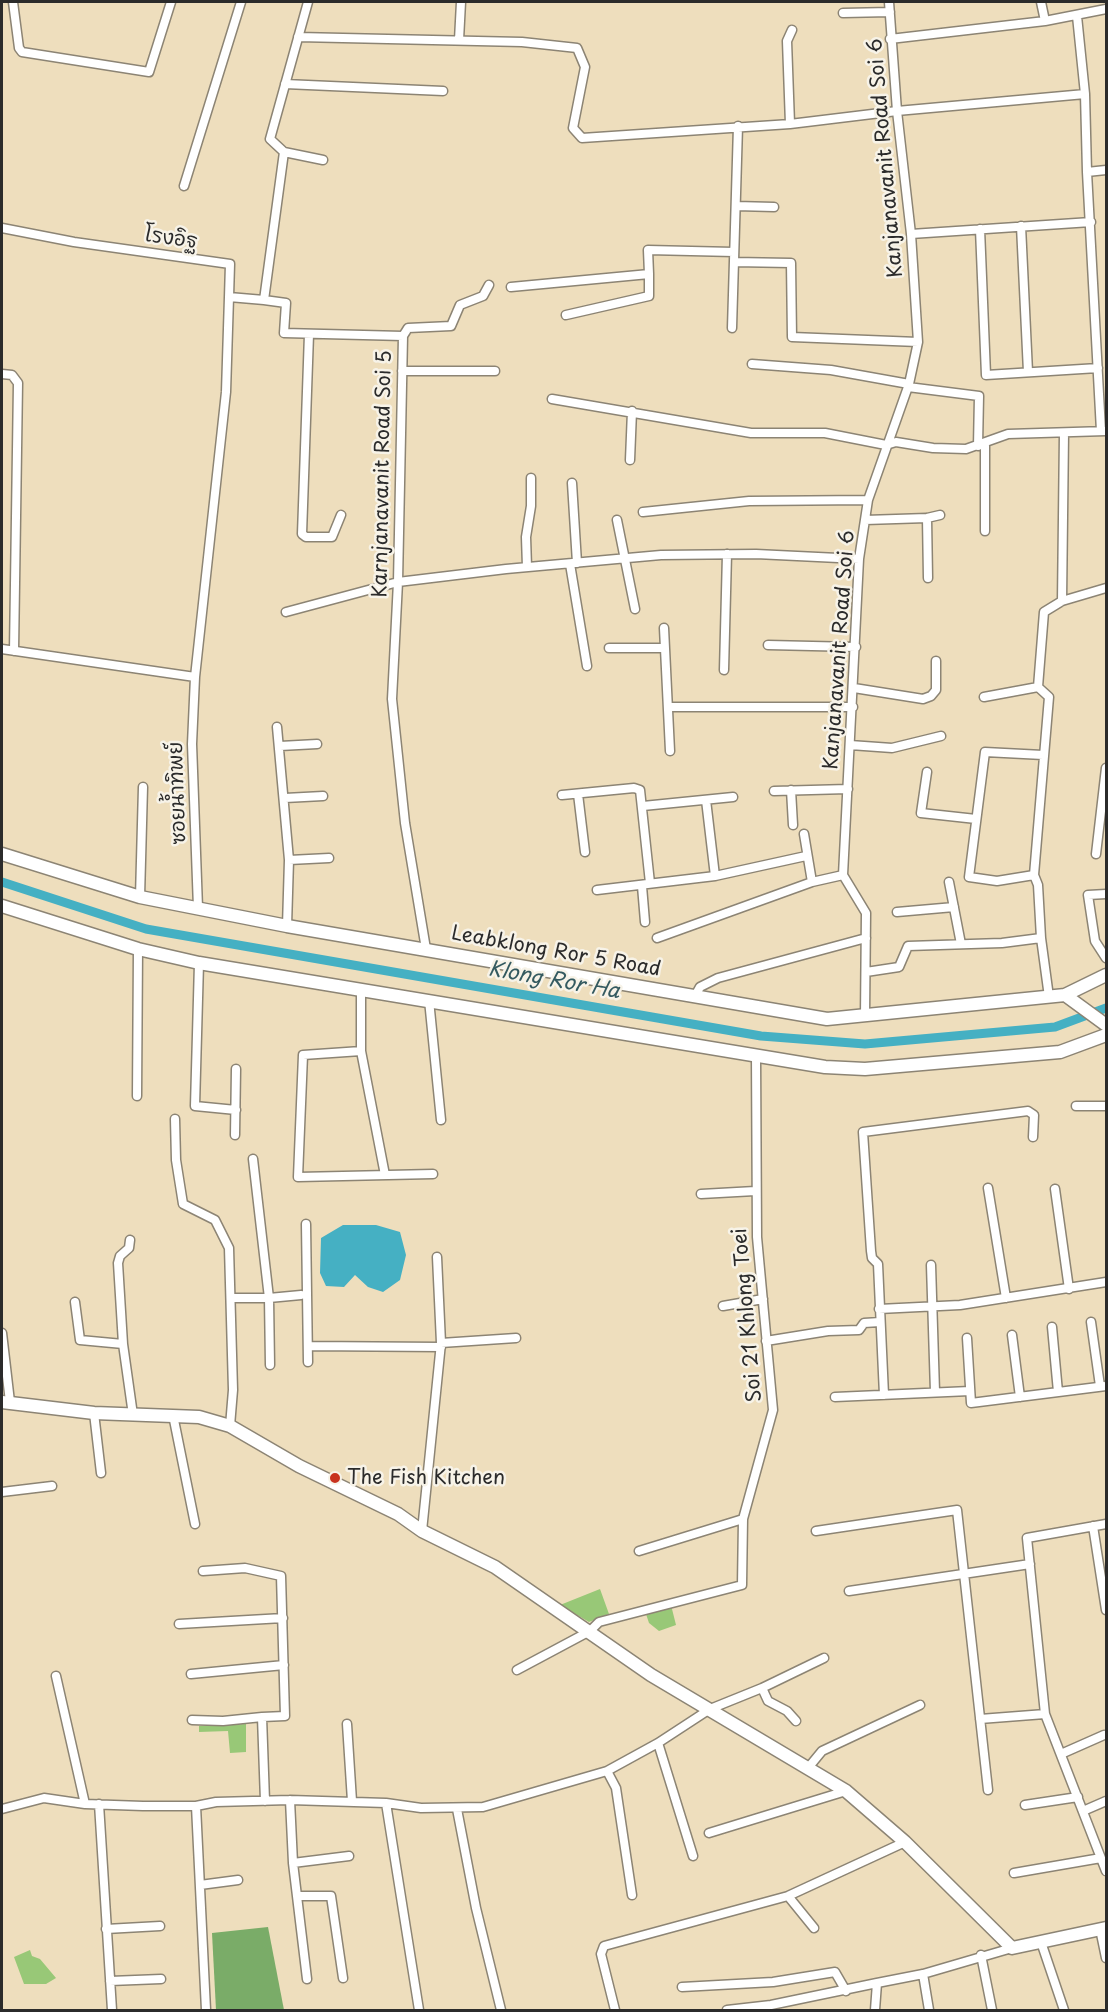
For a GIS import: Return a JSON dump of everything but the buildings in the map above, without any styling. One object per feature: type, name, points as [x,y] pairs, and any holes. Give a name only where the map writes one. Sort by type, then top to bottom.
[{"type":"street","points":[[13,2],[19,48],[22,52],[149,72],[171,2]]},
{"type":"street","points":[[184,186],[241,2]]},
{"type":"street","points":[[309,2],[270,139],[284,152],[322,160]]},
{"type":"street","points":[[459,40],[461,2]]},
{"type":"street","name":"Kanjanavanit Road Soi 6","points":[[843,875],[859,560],[868,500],[909,385],[918,342],[911,234],[890,39],[889,2]]},
{"type":"street","points":[[1041,2],[1045,21]]},
{"type":"street","points":[[890,39],[1045,21],[1107,9]]},
{"type":"street","points":[[843,14],[890,12]]},
{"type":"street","points":[[552,399],[751,433],[825,433],[886,445],[896,442],[966,449],[1008,434],[1104,431],[1098,368],[1085,94],[1077,16]]},
{"type":"street","points":[[790,124],[787,41],[792,30]]},
{"type":"street","points":[[298,37],[522,42],[576,48],[585,67],[573,128],[582,138],[790,124],[897,111],[1085,94]]},
{"type":"street","points":[[285,84],[443,91]]},
{"type":"street","points":[[732,328],[738,126]]},
{"type":"street","points":[[230,297],[264,300],[284,152]]},
{"type":"street","points":[[1087,172],[1107,170]]},
{"type":"street","points":[[735,206],[774,207]]},
{"type":"street","points":[[911,234],[1090,222]]},
{"type":"street","points":[[1021,226],[1028,372]]},
{"type":"street","name":"โรงอิฐ","points":[[2,228],[74,242],[230,264],[230,297]]},
{"type":"street","points":[[980,229],[986,375],[1098,368]]},
{"type":"street","points":[[566,315],[649,296],[648,250],[734,252]]},
{"type":"street","points":[[734,262],[791,262],[792,337],[918,342]]},
{"type":"street","points":[[511,287],[649,274]]},
{"type":"street","points":[[403,336],[408,328],[452,326],[460,305],[483,296],[489,285]]},
{"type":"street","name":"ซอยน้ำทิพย์","points":[[198,908],[192,744],[195,676],[225,392],[230,297]]},
{"type":"street","name":"Karnjanavanit Road Soi 5","points":[[264,300],[286,303],[284,333],[403,336],[398,582],[392,699],[405,823],[426,949]]},
{"type":"street","points":[[309,334],[303,536],[332,537],[341,515]]},
{"type":"street","points":[[752,364],[831,370],[979,396],[986,531]]},
{"type":"street","points":[[402,371],[495,371]]},
{"type":"street","points":[[2,374],[12,375],[18,383],[14,651]]},
{"type":"street","points":[[630,460],[632,411]]},
{"type":"street","points":[[1062,601],[1065,434]]},
{"type":"street","points":[[527,567],[526,537],[531,506],[531,478]]},
{"type":"street","points":[[572,483],[574,563],[587,666]]},
{"type":"street","points":[[643,512],[749,501],[868,500]]},
{"type":"street","points":[[866,520],[927,518],[940,515]]},
{"type":"street","points":[[927,518],[928,578]]},
{"type":"street","points":[[617,520],[635,609]]},
{"type":"street","points":[[286,612],[398,582],[527,567],[728,554],[859,560]]},
{"type":"street","points":[[724,670],[728,554]]},
{"type":"street","points":[[1038,687],[1044,612],[1062,601],[1107,588]]},
{"type":"street","points":[[664,628],[670,751]]},
{"type":"street","points":[[768,645],[856,647]]},
{"type":"street","points":[[609,648],[665,648]]},
{"type":"street","points":[[2,649],[195,676]]},
{"type":"street","points":[[854,688],[927,698],[936,690],[936,661]]},
{"type":"street","points":[[984,697],[1038,687]]},
{"type":"street","points":[[1038,687],[1049,697],[1049,719],[1043,755],[1034,875],[1038,885],[1041,938],[1049,997]]},
{"type":"street","points":[[668,707],[853,707]]},
{"type":"street","points":[[278,728],[289,860],[287,926]]},
{"type":"street","points":[[850,745],[892,748],[941,736]]},
{"type":"street","points":[[280,746],[317,744]]},
{"type":"street","points":[[1034,875],[998,881],[969,877],[985,752],[1043,755]]},
{"type":"street","points":[[1096,854],[1106,770]]},
{"type":"street","points":[[927,772],[921,813],[976,819]]},
{"type":"street","points":[[140,897],[143,787]]},
{"type":"street","points":[[562,795],[634,788],[642,793],[646,884],[645,922]]},
{"type":"street","points":[[774,791],[848,789]]},
{"type":"street","points":[[791,790],[793,825]]},
{"type":"street","points":[[578,794],[585,852]]},
{"type":"street","points":[[285,798],[323,796]]},
{"type":"street","points":[[643,806],[733,797]]},
{"type":"street","points":[[706,800],[715,876]]},
{"type":"street","points":[[804,834],[812,882]]},
{"type":"street","name":"Leabklong Ror 5 Road","points":[[2,854],[140,897],[287,926],[827,1019],[1065,995],[1107,975]]},
{"type":"street","points":[[597,890],[715,876],[807,856]]},
{"type":"street","points":[[289,860],[329,858]]},
{"type":"street","points":[[657,938],[812,882],[843,875],[866,913],[865,1016]]},
{"type":"street","points":[[949,882],[961,944]]},
{"type":"street","points":[[1107,894],[1088,896],[1095,941],[1107,958]]},
{"type":"street","points":[[2,906],[138,949],[199,963],[825,1067],[865,1069],[1060,1052],[1107,1035]]},
{"type":"street","points":[[897,912],[954,907]]},
{"type":"street","points":[[695,996],[700,987],[718,978],[866,938]]},
{"type":"street","points":[[866,972],[898,967],[908,946],[1041,938]]},
{"type":"street","points":[[137,1096],[138,949]]},
{"type":"street","points":[[199,963],[195,1106],[236,1110]]},
{"type":"street","points":[[361,989],[361,1051],[385,1175]]},
{"type":"street","points":[[1065,995],[1107,1025]]},
{"type":"street","points":[[429,1000],[441,1120]]},
{"type":"street","points":[[361,1051],[303,1054],[298,1177],[433,1174]]},
{"type":"street","name":"Soi 21 Khlong Toei","points":[[590,1631],[599,1622],[742,1585],[742,1519],[773,1410],[755,1191],[756,1056]]},
{"type":"street","points":[[235,1135],[236,1069]]},
{"type":"street","points":[[1076,1106],[1107,1106]]},
{"type":"street","points":[[884,1395],[878,1264],[872,1258],[871,1251],[863,1132],[1028,1111],[1034,1115],[1033,1137]]},
{"type":"street","points":[[175,1119],[180,1196],[187,1208],[215,1220],[229,1248],[233,1390],[230,1426]]},
{"type":"street","points":[[253,1159],[269,1298],[270,1365]]},
{"type":"street","points":[[988,1188],[1006,1298]]},
{"type":"street","points":[[1055,1189],[1069,1289]]},
{"type":"street","points":[[701,1194],[755,1191]]},
{"type":"street","points":[[306,1224],[308,1362]]},
{"type":"street","points":[[130,1240],[129,1248],[120,1256],[118,1263],[123,1344],[133,1415]]},
{"type":"street","points":[[422,1531],[441,1345],[437,1257]]},
{"type":"street","points":[[931,1265],[935,1392]]},
{"type":"street","points":[[879,1309],[1006,1298],[1107,1282]]},
{"type":"street","points":[[232,1298],[301,1295]]},
{"type":"street","points":[[723,1306],[763,1299]]},
{"type":"street","points":[[75,1302],[80,1340],[123,1344]]},
{"type":"street","points":[[766,1341],[828,1331],[859,1330],[864,1323],[880,1322]]},
{"type":"street","points":[[967,1338],[971,1403],[1020,1397],[1103,1386],[1091,1322]]},
{"type":"street","points":[[1052,1327],[1058,1392]]},
{"type":"street","points":[[2,1333],[6,1402],[94,1413],[173,1415],[216,1419],[299,1466],[398,1514],[422,1531],[495,1568],[651,1675],[846,1791],[905,1842],[1012,1948]]},
{"type":"street","points":[[1012,1335],[1020,1397]]},
{"type":"street","points":[[308,1346],[441,1345],[516,1338]]},
{"type":"street","points":[[835,1397],[970,1390]]},
{"type":"street","points":[[94,1413],[101,1473]]},
{"type":"street","points":[[173,1415],[195,1524]]},
{"type":"street","points":[[2,1492],[52,1486]]},
{"type":"street","points":[[816,1531],[957,1510],[988,1790]]},
{"type":"street","points":[[639,1551],[742,1519]]},
{"type":"street","points":[[1107,1524],[1027,1538],[1045,1714],[1107,1871]]},
{"type":"street","points":[[1093,1526],[1107,1610]]},
{"type":"street","points":[[849,1591],[1030,1564]]},
{"type":"street","points":[[192,1720],[223,1721],[285,1716],[281,1576],[245,1568],[203,1571]]},
{"type":"street","points":[[179,1624],[284,1618]]},
{"type":"street","points":[[517,1670],[590,1631]]},
{"type":"street","points":[[2,1809],[44,1798],[85,1804],[196,1806],[216,1802],[290,1800],[386,1803],[421,1808],[483,1807],[607,1771],[658,1743],[710,1709],[762,1688],[824,1658]]},
{"type":"street","points":[[191,1674],[284,1665]]},
{"type":"street","points":[[57,1676],[85,1804]]},
{"type":"street","points":[[762,1688],[768,1701],[787,1711],[796,1721]]},
{"type":"street","points":[[808,1768],[822,1751],[920,1705]]},
{"type":"street","points":[[980,1719],[1045,1714]]},
{"type":"street","points":[[262,1717],[266,1801]]},
{"type":"street","points":[[347,1724],[352,1801]]},
{"type":"street","points":[[1061,1754],[1104,1735]]},
{"type":"street","points":[[658,1743],[693,1856]]},
{"type":"street","points":[[607,1771],[616,1788],[632,1895]]},
{"type":"street","points":[[709,1833],[846,1791]]},
{"type":"street","points":[[1024,1805],[1078,1797]]},
{"type":"street","points":[[290,1800],[293,1863],[307,1979]]},
{"type":"street","points":[[1083,1811],[1107,1801]]},
{"type":"street","points":[[386,1803],[419,2010]]},
{"type":"street","points":[[99,1804],[112,2010]]},
{"type":"street","points":[[196,1806],[206,2010]]},
{"type":"street","points":[[457,1809],[476,1908],[501,2010]]},
{"type":"street","points":[[615,2010],[601,1954],[604,1946],[788,1896],[905,1842]]},
{"type":"street","points":[[293,1863],[349,1856]]},
{"type":"street","points":[[1014,1873],[1101,1858]]},
{"type":"street","points":[[200,1885],[238,1881]]},
{"type":"street","points":[[297,1896],[331,1896],[343,1978]]},
{"type":"street","points":[[788,1896],[814,1928]]},
{"type":"street","points":[[106,1929],[160,1926]]},
{"type":"street","points":[[727,2010],[846,1990],[923,1974],[981,1955],[1103,1928],[1107,1959]]},
{"type":"street","points":[[1041,1942],[1064,2010]]},
{"type":"street","points":[[981,1955],[992,2010]]},
{"type":"street","points":[[682,1988],[773,1982],[835,1972],[846,1990]]},
{"type":"street","points":[[923,1974],[928,2010]]},
{"type":"street","points":[[110,1981],[161,1979]]},
{"type":"street","points":[[875,2010],[877,1983]]},
{"type":"green space","points":[[600,1589],[609,1614],[589,1622],[560,1605]]},
{"type":"green space","points":[[671,1605],[676,1625],[659,1631],[649,1623],[645,1611]]},
{"type":"green space","points":[[246,1724],[246,1752],[230,1753],[228,1731],[199,1732],[199,1726]]},
{"type":"green space","points":[[268,1927],[284,2010],[216,2010],[212,1933]]},
{"type":"green space","points":[[30,1950],[32,1956],[40,1959],[56,1978],[46,1984],[24,1984],[14,1957]]},
{"type":"water","points":[[343,1225],[376,1225],[400,1232],[406,1255],[400,1280],[383,1292],[368,1287],[355,1275],[344,1287],[326,1286],[320,1273],[321,1238]]},
{"type":"waterway","name":"Klong Ror Ha","points":[[2,882],[146,929],[761,1036],[865,1044],[1055,1027],[1106,1008]]},
{"type":"place","name":"The Fish Kitchen","points":[[335,1478]]}]
